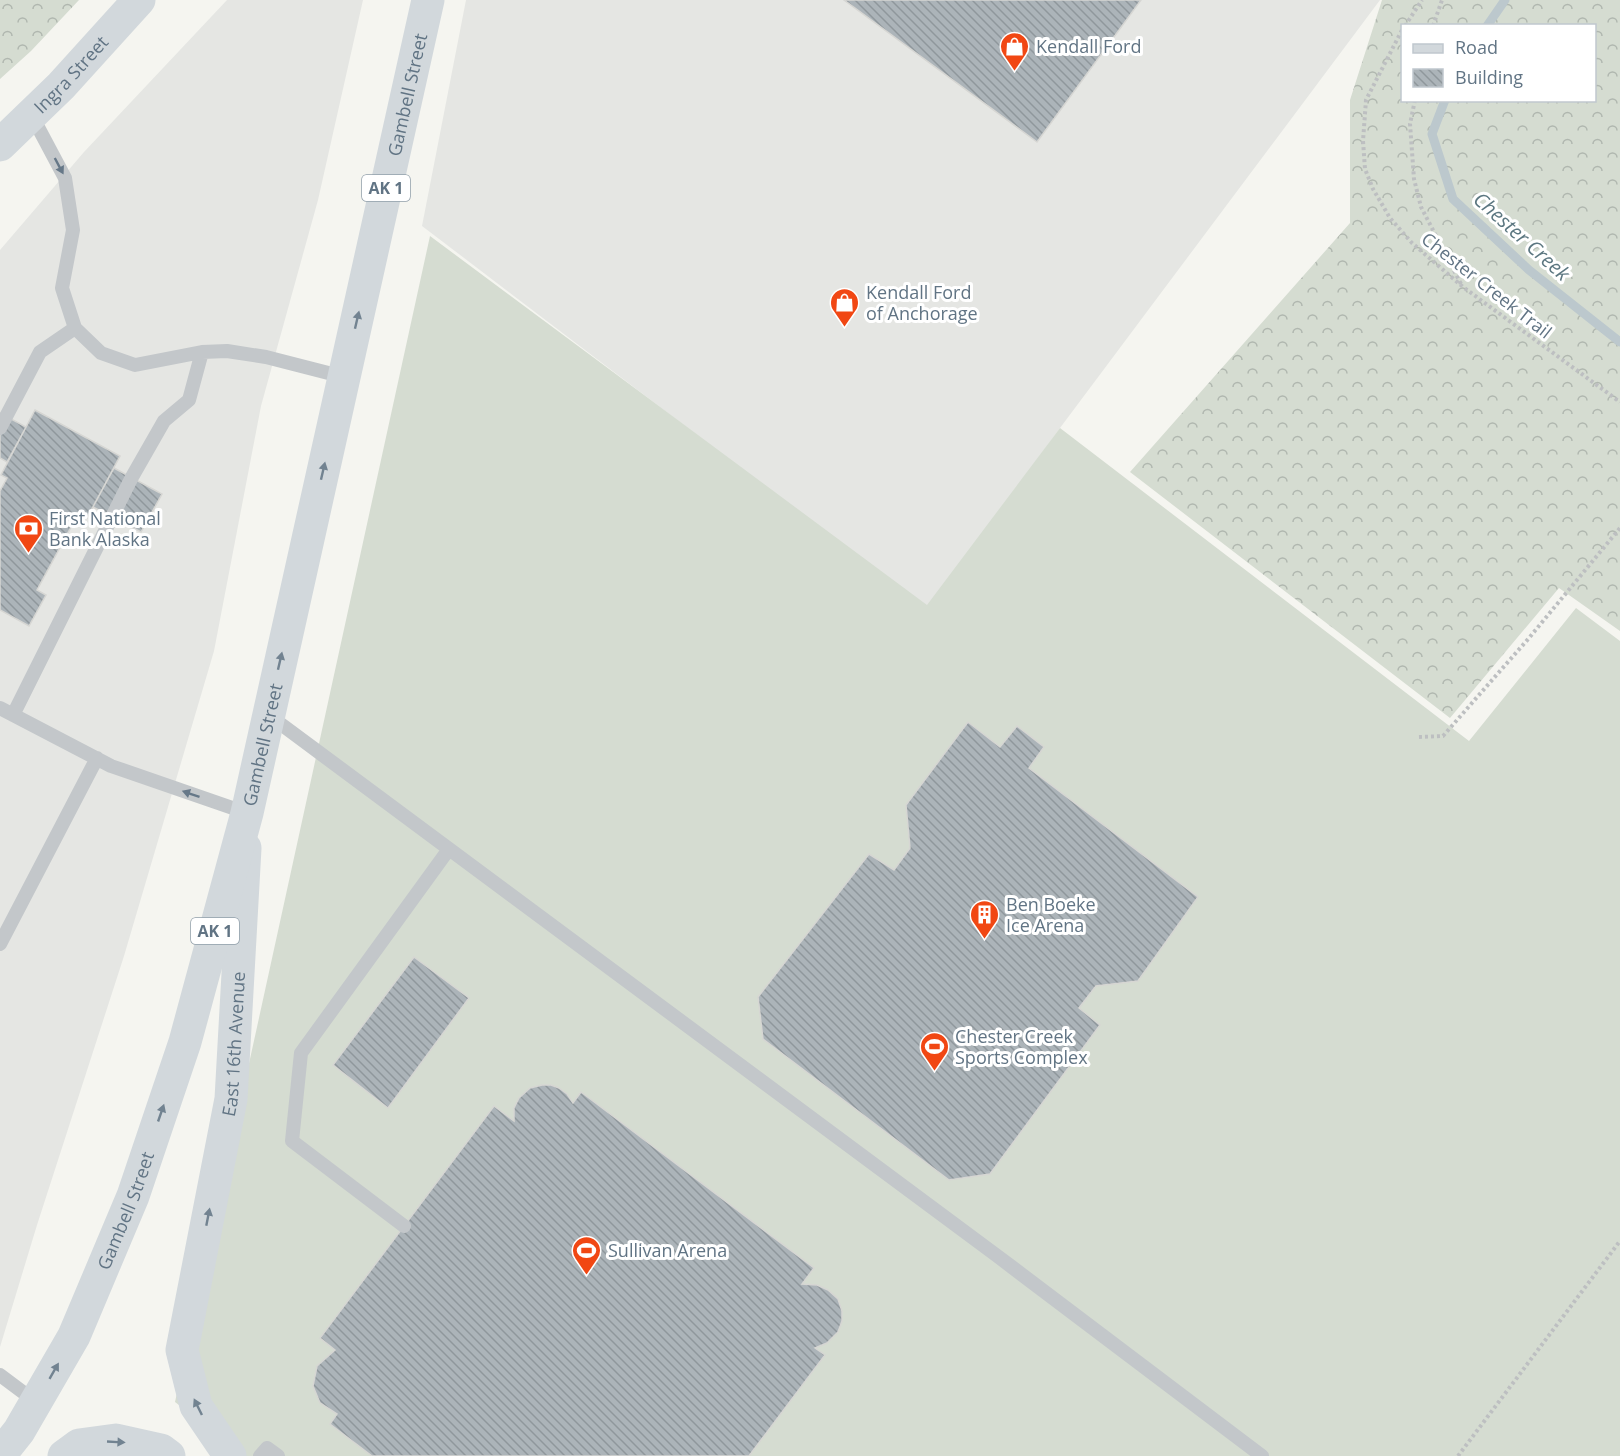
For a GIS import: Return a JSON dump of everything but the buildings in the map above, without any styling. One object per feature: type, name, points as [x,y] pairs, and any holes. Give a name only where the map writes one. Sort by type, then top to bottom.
[{"type":"main road","name":"Ingra Street","points":[[0,145],[61,86],[139,0]]},
{"type":"main road","name":"Gambell Street","points":[[0,1455],[19,1431],[74,1336],[133,1196],[185,1042],[247,813],[428,0]]},
{"type":"main road","name":"East 16th Avenue","points":[[230,1456],[196,1406],[182,1350],[231,1099],[247,813]]},
{"type":"main road","points":[[64,1456],[79,1445],[116,1440],[161,1450],[169,1456]]},
{"type":"lane","points":[[31,114],[65,178],[73,230],[62,288],[75,328],[101,353],[135,364],[202,352],[227,351],[344,377]]},
{"type":"lane","points":[[0,428],[40,352],[75,328]]},
{"type":"lane","points":[[13,715],[132,477],[164,422],[189,400],[202,352]]},
{"type":"lane","points":[[0,708],[111,766],[247,813]]},
{"type":"lane","points":[[269,714],[1262,1456]]},
{"type":"lane","points":[[0,944],[97,758]]},
{"type":"lane","points":[[404,1226],[292,1141],[301,1053],[450,849]]},
{"type":"lane","points":[[0,1375],[36,1402]]},
{"type":"lane","points":[[261,1456],[267,1448],[278,1456]]},
{"type":"path","points":[[1406,24],[1422,0]]},
{"type":"path","points":[[1434,24],[1442,0]]},
{"type":"path","name":"Chester Creek Trail","points":[[1401,32],[1366,100],[1363,141],[1365,169],[1373,189],[1390,218],[1412,243],[1463,287],[1620,402]]},
{"type":"path","points":[[1415,102],[1410,124],[1414,179],[1421,207],[1463,287]]},
{"type":"path","points":[[1419,737],[1443,736],[1529,638],[1620,528]]},
{"type":"path","points":[[1458,1456],[1620,1241]]},
{"type":"shaded area","points":[[227,0],[363,0],[318,200],[261,406],[214,651],[124,956],[0,1347],[0,250],[84,152]]},
{"type":"shaded area","name":"Kendall Ford of Anchorage","points":[[466,0],[1380,0],[927,610],[422,226]]},
{"type":"green space","points":[[0,0],[79,0],[31,51],[0,79]]},
{"type":"green space","points":[[1382,0],[1620,0],[1620,631],[1559,588],[1450,718],[1130,472],[1350,223],[1350,100]]},
{"type":"green space","name":"Chester Creek Sports Complex","points":[[430,236],[927,605],[1060,428],[1469,741],[1576,608],[1620,641],[1620,1456],[246,1456],[175,1402]]},
{"type":"waterway","name":"Chester Creek","points":[[1488,24],[1505,0]]},
{"type":"waterway","name":"Chester Creek","points":[[1444,102],[1432,134],[1453,199],[1529,270],[1620,342]]},
{"type":"place","name":"Kendall Ford","points":[[1015,72]]},
{"type":"place","name":"Kendall Ford of Anchorage","points":[[845,328]]},
{"type":"place","name":"First National Bank Alaska","points":[[28,554]]},
{"type":"place","name":"Ben Boeke Ice Arena","points":[[985,940]]},
{"type":"place","name":"Chester Creek Sports Complex","points":[[934,1072]]},
{"type":"place","name":"Sullivan Arena","points":[[587,1276]]}]
